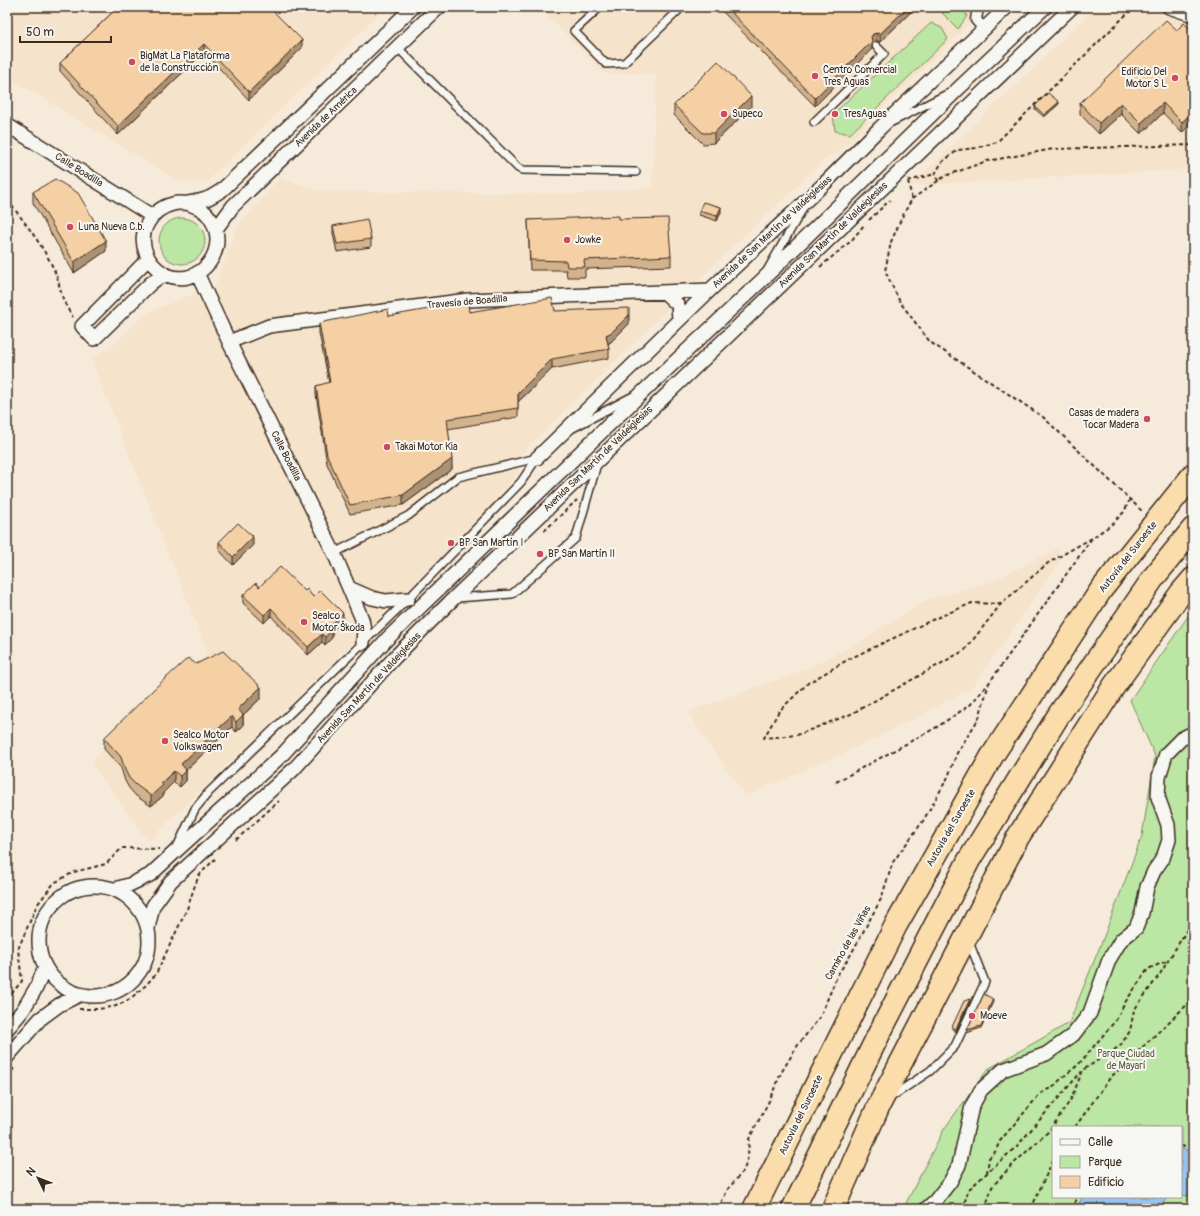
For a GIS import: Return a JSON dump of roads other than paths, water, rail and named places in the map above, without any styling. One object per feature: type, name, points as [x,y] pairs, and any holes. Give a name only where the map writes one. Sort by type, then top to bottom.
[{"type":"highway","name":"Autovía del Suroeste","points":[[754,1209],[896,925],[992,756],[1101,590],[1193,475]]},
{"type":"highway","points":[[792,1209],[878,1036],[969,860],[1060,713],[1154,577],[1193,529]]},
{"type":"highway","points":[[832,1209],[879,1105],[1018,837],[1114,686],[1180,593],[1193,579]]},
{"type":"street","name":"Avenida de América","points":[[188,203],[206,199],[228,185],[413,7]]},
{"type":"street","name":"Avenida de América","points":[[216,229],[233,206],[439,7]]},
{"type":"street","points":[[978,7],[976,20],[984,29]]},
{"type":"street","name":"Avenida de San Martín de Valdeiglesias","points":[[537,458],[679,319],[809,198],[1007,7]]},
{"type":"street","name":"Avenida San Martín de Valdeiglesias","points":[[115,890],[150,875],[282,755],[387,639],[1045,7]]},
{"type":"street","name":"Avenida San Martín de Valdeiglesias","points":[[148,928],[153,906],[171,881],[294,769],[395,657],[454,598],[1072,7]]},
{"type":"street","points":[[1169,7],[1193,15]]},
{"type":"street","name":"Calle Boadilla","points":[[7,125],[152,216]]},
{"type":"street","points":[[175,203],[188,203],[200,208],[210,217],[216,229],[218,240],[216,250],[206,267],[197,273],[187,277],[167,275],[156,268],[148,259],[143,241],[144,232],[147,223],[152,216],[162,208],[175,203]]},
{"type":"street","points":[[148,259],[82,326],[94,339],[151,283],[158,278],[167,275]]},
{"type":"street","name":"Calle Boadilla","points":[[197,273],[229,342],[334,553],[362,619],[364,630],[363,643]]},
{"type":"street","name":"Travesía de Boadilla","points":[[229,342],[269,326],[468,300],[710,290]]},
{"type":"street","points":[[664,292],[678,304],[679,319]]},
{"type":"street","points":[[349,588],[372,598],[386,601],[408,599]]},
{"type":"street","points":[[926,1209],[935,1201],[950,1182],[959,1165],[972,1106],[981,1090],[1003,1070],[1046,1054],[1073,1035],[1090,1013],[1108,960],[1121,940],[1136,928],[1142,912],[1147,887],[1154,871],[1163,858],[1169,840],[1168,825],[1158,797],[1159,777],[1166,754],[1182,739],[1193,733]]},
{"type":"street","points":[[85,886],[100,886],[115,890],[130,899],[141,912],[148,928],[148,953],[136,976],[127,985],[104,995],[79,995],[59,985],[45,968],[40,954],[38,939],[41,924],[47,910],[58,899],[70,891],[85,886]]},
{"type":"street","points":[[7,1029],[23,1010],[36,988],[45,968]]},
{"type":"street","points":[[12,1061],[40,1019],[59,1005],[79,995]]},
{"type":"lane","points":[[600,7],[574,31],[606,64],[624,63],[678,11],[674,7]]},
{"type":"lane","points":[[814,122],[884,54],[876,46]]},
{"type":"lane","points":[[397,47],[518,168],[522,170],[636,172]]},
{"type":"lane","points":[[880,128],[958,89]]},
{"type":"lane","points":[[762,280],[809,198]]},
{"type":"lane","points":[[561,435],[646,389]]},
{"type":"lane","points":[[334,553],[408,516],[458,477],[537,458]]},
{"type":"lane","points":[[176,851],[195,809],[208,793],[408,599],[521,482],[537,458]]},
{"type":"lane","points":[[454,598],[512,594],[576,538],[598,459]]},
{"type":"lane","points":[[879,1105],[930,1071],[955,1046],[985,982],[967,935]]},
{"type":"water","points":[[1182,1149],[1193,1151],[1193,1199],[1190,1196],[1182,1195]]},
{"type":"water","points":[[1082,1198],[1167,1198],[1163,1203],[1164,1209],[1077,1209]]},
{"type":"place","name":"BigMat La Plataforma de la Construcción","points":[[132,62]]},
{"type":"place","name":"Centro Comercial Tres Aguas","points":[[815,76]]},
{"type":"place","name":"Edificio Del Motor S L","points":[[1175,78]]},
{"type":"place","name":"Supeco","points":[[724,114]]},
{"type":"place","name":"TresAguas","points":[[835,114]]},
{"type":"place","name":"Luna Nueva C.b.","points":[[70,227]]},
{"type":"place","name":"Jowke","points":[[567,240]]},
{"type":"place","name":"Casas de madera Tocar Madera","points":[[1147,419]]},
{"type":"place","name":"Takai Motor Kia","points":[[387,447]]},
{"type":"place","name":"BP San Martín I","points":[[451,543]]},
{"type":"place","name":"BP San Martín II","points":[[540,554]]},
{"type":"place","name":"Sealco Motor Škoda","points":[[304,622]]},
{"type":"place","name":"Sealco Motor Volkswagen","points":[[165,741]]},
{"type":"place","name":"Moeve","points":[[972,1016]]},
{"type":"park label","name":"Parque Ciudad de Mayarí","points":[[1126,1060]]}]
